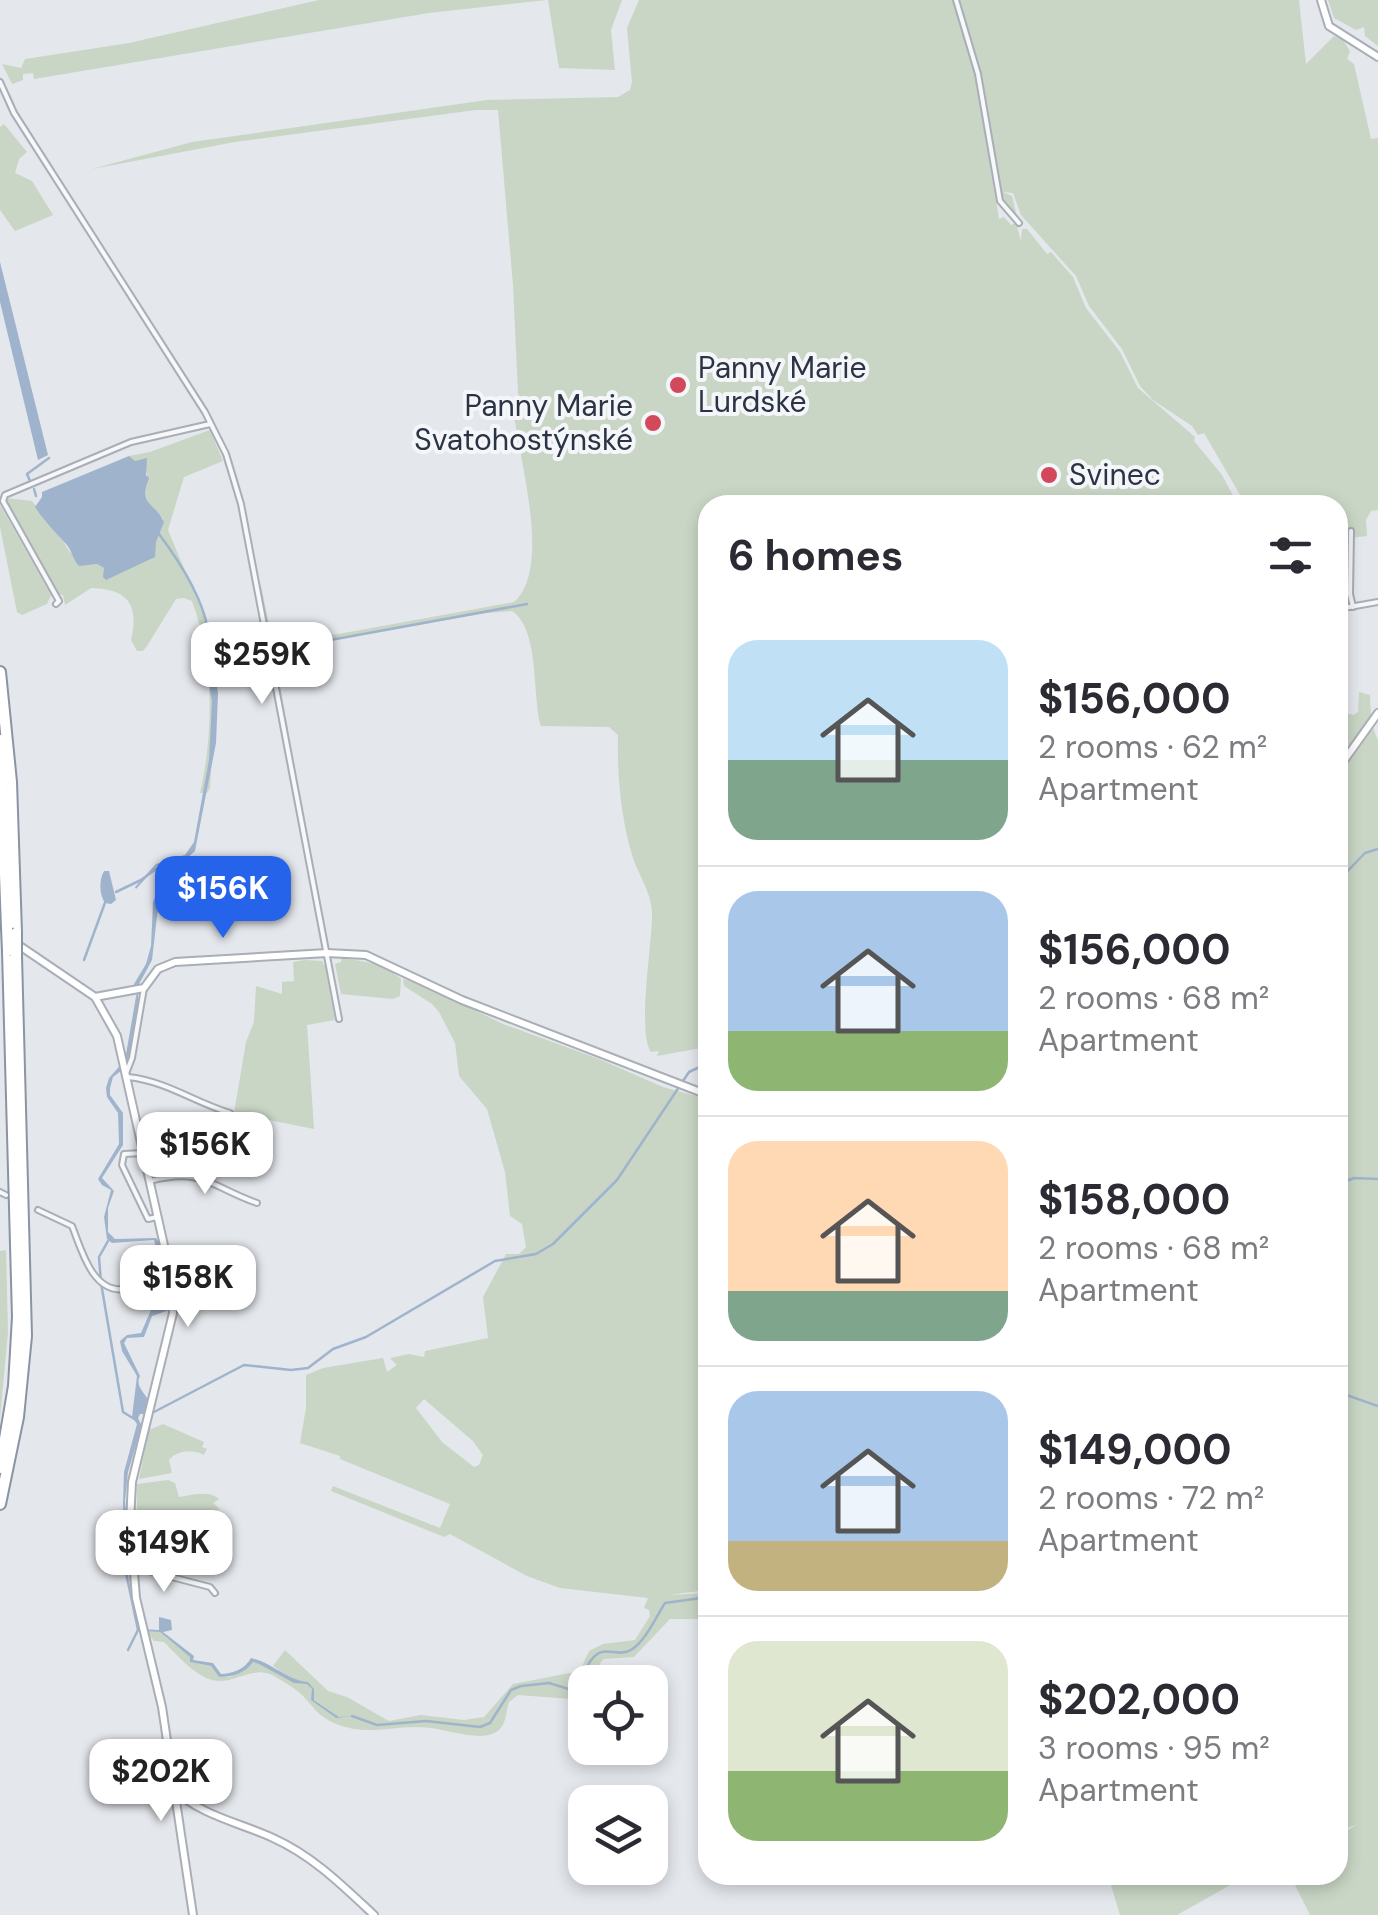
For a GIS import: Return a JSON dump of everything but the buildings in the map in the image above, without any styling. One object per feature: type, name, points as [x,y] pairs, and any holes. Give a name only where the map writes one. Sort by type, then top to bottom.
[{"type":"highway","points":[[0,672],[10,768],[18,1316],[14,1386],[0,1468]]},
{"type":"highway","points":[[0,740],[12,942],[26,1336],[18,1417],[0,1504]]},
{"type":"street","points":[[956,0],[960,24],[978,74],[1000,201],[1019,223]]},
{"type":"street","points":[[1321,0],[1329,26],[1378,57]]},
{"type":"street","points":[[0,82],[14,113],[226,454],[241,504],[339,1020]]},
{"type":"street","points":[[56,604],[59,601],[3,501],[5,495],[131,442],[210,424]]},
{"type":"street","points":[[1351,531],[1353,607]]},
{"type":"street","points":[[1348,608],[1378,602]]},
{"type":"street","points":[[1348,755],[1378,713]]},
{"type":"street","points":[[12,942],[95,997],[117,1036],[158,1217],[174,1313],[132,1482],[132,1567],[159,1692],[193,1915]]},
{"type":"street","points":[[124,1070],[132,1058],[140,989],[158,969],[175,962],[327,953],[366,955],[462,1000],[698,1091]]},
{"type":"street","points":[[95,997],[140,989]]},
{"type":"street","points":[[124,1070],[230,1113]]},
{"type":"street","points":[[143,1153],[124,1154],[122,1165],[148,1218],[158,1217]]},
{"type":"street","points":[[150,1181],[176,1174],[192,1176],[257,1203]]},
{"type":"street","points":[[38,1210],[72,1226],[90,1270],[118,1290],[166,1273]]},
{"type":"street","points":[[132,1567],[210,1586],[215,1593]]},
{"type":"street","points":[[173,1788],[192,1803],[274,1838],[309,1858],[374,1915]]},
{"type":"green space","points":[[319,0],[546,0],[429,13],[34,79],[33,73],[23,74],[23,80],[12,84],[2,64],[21,68],[25,59],[129,43]]},
{"type":"green space","points":[[548,0],[622,0],[611,30],[615,70],[559,68]]},
{"type":"green space","name":"Svinec","points":[[639,0],[955,0],[972,59],[999,219],[1004,217],[1011,225],[1016,223],[1021,241],[1022,229],[1027,229],[1073,277],[1086,308],[1120,352],[1138,388],[1195,437],[1194,441],[1233,495],[698,495],[698,1049],[657,1056],[659,1051],[651,1052],[645,1027],[652,908],[625,828],[618,735],[609,727],[541,726],[531,648],[521,620],[512,611],[487,613],[289,649],[276,664],[286,731],[260,595],[261,586],[272,638],[278,645],[514,602],[525,587],[531,566],[531,516],[515,421],[510,415],[487,414],[521,400],[498,110],[235,142],[92,169],[192,142],[487,100],[618,97],[630,90],[632,82],[627,28]]},
{"type":"green space","points":[[958,0],[1299,0],[1306,64],[1334,36],[1343,40],[1350,51],[1347,59],[1354,64],[1371,139],[1378,138],[1378,510],[1371,511],[1366,520],[1367,536],[1349,538],[1348,495],[1240,495],[1204,433],[1198,435],[1192,426],[1153,400],[1140,386],[1122,349],[1089,306],[1076,276],[1021,215],[1013,193],[1003,192],[1012,196],[1017,217],[1003,206],[980,75]]},
{"type":"green space","points":[[1328,0],[1378,0],[1378,46],[1365,36],[1364,27],[1356,30],[1334,18]]},
{"type":"green space","points":[[4,124],[27,152],[19,159],[15,173],[32,181],[53,215],[15,231],[0,210],[0,127]]},
{"type":"green space","points":[[210,430],[223,461],[184,477],[168,530],[219,652],[210,788],[207,793],[200,793],[208,746],[208,672],[192,601],[176,599],[147,646],[137,651],[131,640],[133,617],[128,601],[114,592],[91,588],[65,605],[63,595],[58,594],[5,502],[6,498],[32,501],[70,552],[86,564],[104,568],[150,544],[163,518],[147,498],[147,473],[129,456]]},
{"type":"green space","points":[[0,505],[51,595],[47,604],[22,615],[17,612],[0,527]]},
{"type":"green space","points":[[1359,692],[1370,695],[1371,720],[1348,752],[1348,714],[1358,712]]},
{"type":"green space","points":[[1372,725],[1378,741],[1378,1915],[1310,1915],[1295,1885],[1348,1885],[1348,1830],[1356,1825],[1348,1827],[1348,758]]},
{"type":"green space","points":[[341,958],[374,964],[395,974],[401,979],[400,996],[393,999],[341,994],[335,964]]},
{"type":"green space","points":[[322,961],[325,966],[335,1020],[307,1025],[314,1129],[234,1113],[246,1042],[254,1022],[256,986],[282,994],[282,982],[294,981],[293,962]]},
{"type":"green space","points":[[403,979],[503,1024],[663,1087],[698,1097],[698,1591],[669,1595],[698,1593],[698,1619],[670,1619],[634,1657],[603,1659],[599,1665],[583,1665],[589,1651],[603,1644],[635,1640],[650,1616],[644,1608],[648,1598],[560,1588],[527,1576],[450,1534],[444,1537],[331,1491],[333,1486],[440,1528],[450,1504],[340,1456],[300,1443],[306,1375],[323,1368],[383,1358],[387,1372],[397,1365],[390,1358],[409,1354],[424,1357],[425,1351],[488,1338],[483,1297],[506,1254],[519,1254],[526,1247],[522,1224],[510,1216],[505,1172],[487,1109],[459,1076],[455,1043],[439,1012],[404,986]],"holes":[[[424,1399],[473,1441],[483,1455],[474,1467],[442,1442],[416,1408]]]},
{"type":"green space","points":[[6,1250],[8,1332],[0,1418],[0,1251]]},
{"type":"green space","points":[[163,1424],[204,1442],[202,1447],[207,1449],[204,1455],[176,1454],[169,1460],[172,1473],[139,1479],[149,1430]]},
{"type":"green space","points":[[168,1480],[175,1483],[179,1497],[210,1495],[219,1499],[213,1503],[220,1509],[165,1528],[137,1527],[137,1484]]},
{"type":"green space","points":[[147,1632],[160,1632],[190,1657],[190,1662],[211,1666],[219,1677],[230,1677],[253,1662],[293,1680],[273,1666],[285,1650],[328,1691],[347,1697],[389,1721],[421,1715],[464,1720],[484,1717],[513,1684],[568,1673],[568,1699],[518,1695],[509,1702],[500,1729],[478,1736],[418,1727],[345,1727],[323,1717],[297,1691],[272,1675],[257,1672],[220,1681],[205,1677]],"holes":[[[295,1681],[308,1682],[314,1689],[313,1699],[339,1717],[312,1700],[312,1689],[307,1683]]]},
{"type":"green space","points":[[1111,1885],[1230,1885],[1177,1915],[1120,1915]]},
{"type":"water","points":[[0,262],[48,455],[38,460],[0,302]]},
{"type":"water","points":[[129,456],[135,461],[147,458],[149,478],[145,494],[164,522],[155,557],[106,580],[104,568],[97,564],[79,566],[35,507],[42,492]]},
{"type":"water","points":[[214,662],[218,694],[216,743],[195,851],[175,869],[159,899],[152,960],[138,986],[138,1015],[130,1059],[113,1077],[110,1088],[110,1095],[123,1113],[123,1145],[102,1178],[114,1191],[108,1208],[108,1232],[115,1239],[156,1238],[171,1301],[169,1310],[152,1316],[144,1337],[127,1338],[124,1343],[148,1400],[144,1414],[138,1418],[141,1424],[144,1418],[128,1472],[128,1576],[139,1629],[159,1630],[159,1617],[171,1620],[172,1630],[163,1632],[194,1656],[193,1660],[213,1663],[221,1674],[238,1670],[251,1658],[259,1660],[308,1682],[314,1689],[314,1700],[339,1717],[354,1716],[336,1718],[311,1700],[312,1689],[307,1684],[294,1683],[259,1664],[253,1662],[238,1674],[219,1677],[211,1666],[190,1662],[190,1657],[160,1632],[137,1631],[125,1574],[124,1472],[137,1424],[132,1417],[137,1376],[120,1341],[127,1335],[141,1333],[151,1310],[166,1305],[168,1292],[154,1240],[112,1243],[107,1239],[104,1217],[111,1190],[98,1179],[119,1144],[118,1113],[106,1088],[109,1078],[125,1060],[137,991],[134,984],[151,946],[153,902],[164,876],[181,858],[157,866],[135,887],[156,864],[185,855],[194,842],[209,760],[212,701],[205,663]]},
{"type":"water","points":[[104,871],[109,871],[116,900],[111,904],[105,903],[102,895]]},
{"type":"waterway","points":[[30,481],[27,474],[49,458]]},
{"type":"waterway","points":[[34,489],[36,496]]},
{"type":"waterway","points":[[159,534],[201,605],[208,630],[210,664]]},
{"type":"waterway","points":[[210,662],[527,604]]},
{"type":"waterway","points":[[1348,871],[1365,853],[1378,849]]},
{"type":"waterway","points":[[116,892],[163,864],[183,857]]},
{"type":"waterway","points":[[84,960],[106,900]]},
{"type":"waterway","points":[[154,1412],[244,1365],[308,1368],[333,1349],[366,1337],[495,1261],[536,1254],[553,1244],[617,1180],[689,1072],[698,1068]]},
{"type":"waterway","points":[[1348,1180],[1378,1179]]},
{"type":"waterway","points":[[108,1241],[99,1257],[101,1283],[123,1412],[136,1420]]},
{"type":"waterway","points":[[1348,1396],[1378,1406]]},
{"type":"waterway","points":[[588,1665],[598,1653],[625,1652],[636,1646],[665,1603],[698,1598]]},
{"type":"waterway","points":[[128,1650],[138,1630]]},
{"type":"waterway","points":[[352,1716],[377,1725],[426,1721],[480,1727],[490,1723],[511,1690],[549,1683],[568,1689]]},
{"type":"place","name":"Panny Marie Lurdské","points":[[678,385]]},
{"type":"place","name":"Panny Marie Svatohostýnské","points":[[653,423]]},
{"type":"place","name":"Svinec","points":[[1049,475]]}]
